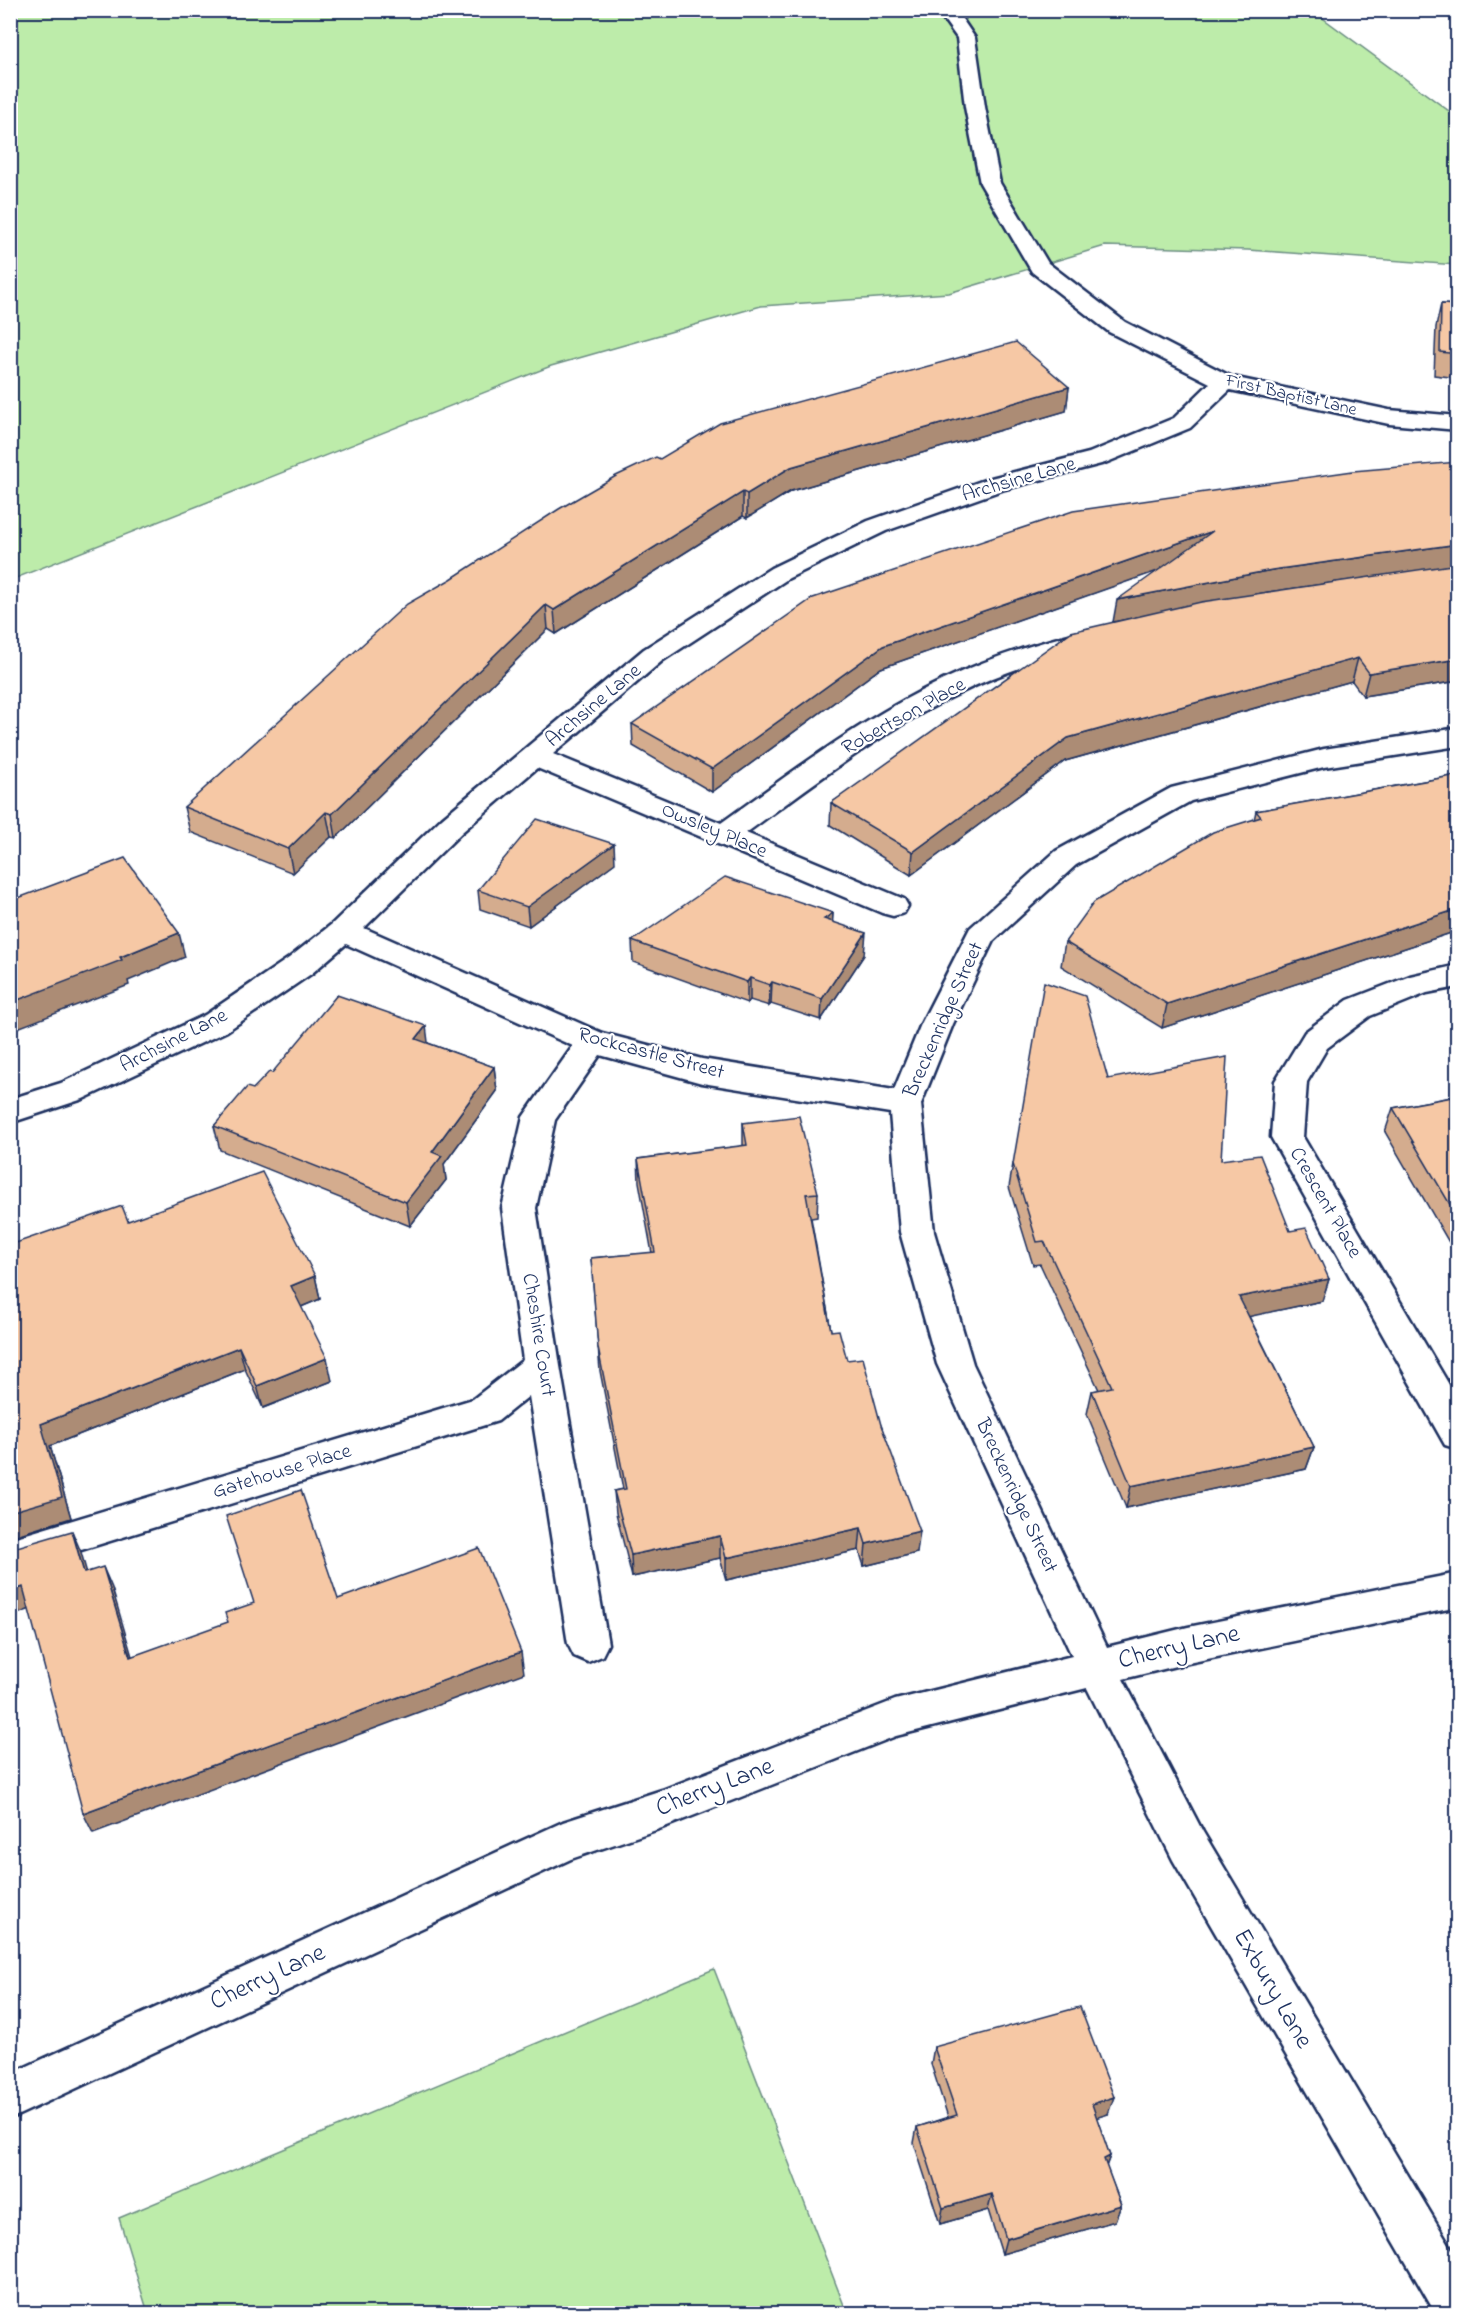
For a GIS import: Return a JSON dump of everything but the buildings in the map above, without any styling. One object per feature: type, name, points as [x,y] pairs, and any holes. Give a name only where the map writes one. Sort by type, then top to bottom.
[{"type":"street","name":"First Baptist Lane","points":[[946,10],[966,38],[975,107],[990,183],[1041,267],[1116,327],[1225,382],[1389,417],[1458,423]]},
{"type":"street","name":"Archsine Lane","points":[[10,1112],[72,1091],[216,1023],[300,966],[343,931],[452,825],[653,655],[780,573],[877,526],[996,484],[1096,458],[1182,423],[1225,382]]},
{"type":"street","name":"Robertson Place","points":[[724,835],[847,747],[935,694],[1016,659],[1118,630]]},
{"type":"street","name":"Breckenridge Street","points":[[1097,1668],[955,1364],[917,1232],[905,1104],[937,1024],[981,935],[1066,858],[1181,794],[1324,758],[1458,737]]},
{"type":"street","name":"Owsley Place","points":[[534,756],[893,906]]},
{"type":"street","name":"Rockcastle Street","points":[[343,931],[593,1042],[702,1071],[905,1104]]},
{"type":"street","name":"Crescent Place","points":[[1458,976],[1422,984],[1359,1008],[1316,1040],[1291,1081],[1287,1137],[1458,1434]]},
{"type":"street","name":"Cheshire Court","points":[[588,1644],[542,1366],[519,1208],[538,1118],[593,1042]]},
{"type":"street","name":"Gatehouse Place","points":[[10,1556],[485,1410],[542,1366]]},
{"type":"street","name":"Cherry Lane","points":[[10,2097],[563,1842],[662,1809],[895,1718],[1188,1645],[1458,1590]]},
{"type":"street","name":"Exbury Lane","points":[[1097,1668],[1188,1846],[1458,2306]]},
{"type":"green space","points":[[11,11],[1313,11],[1457,117],[1457,265],[1248,250],[1105,246],[949,293],[761,306],[551,366],[11,580]]},
{"type":"green space","points":[[714,1969],[847,2313],[148,2313],[119,2218]]}]
